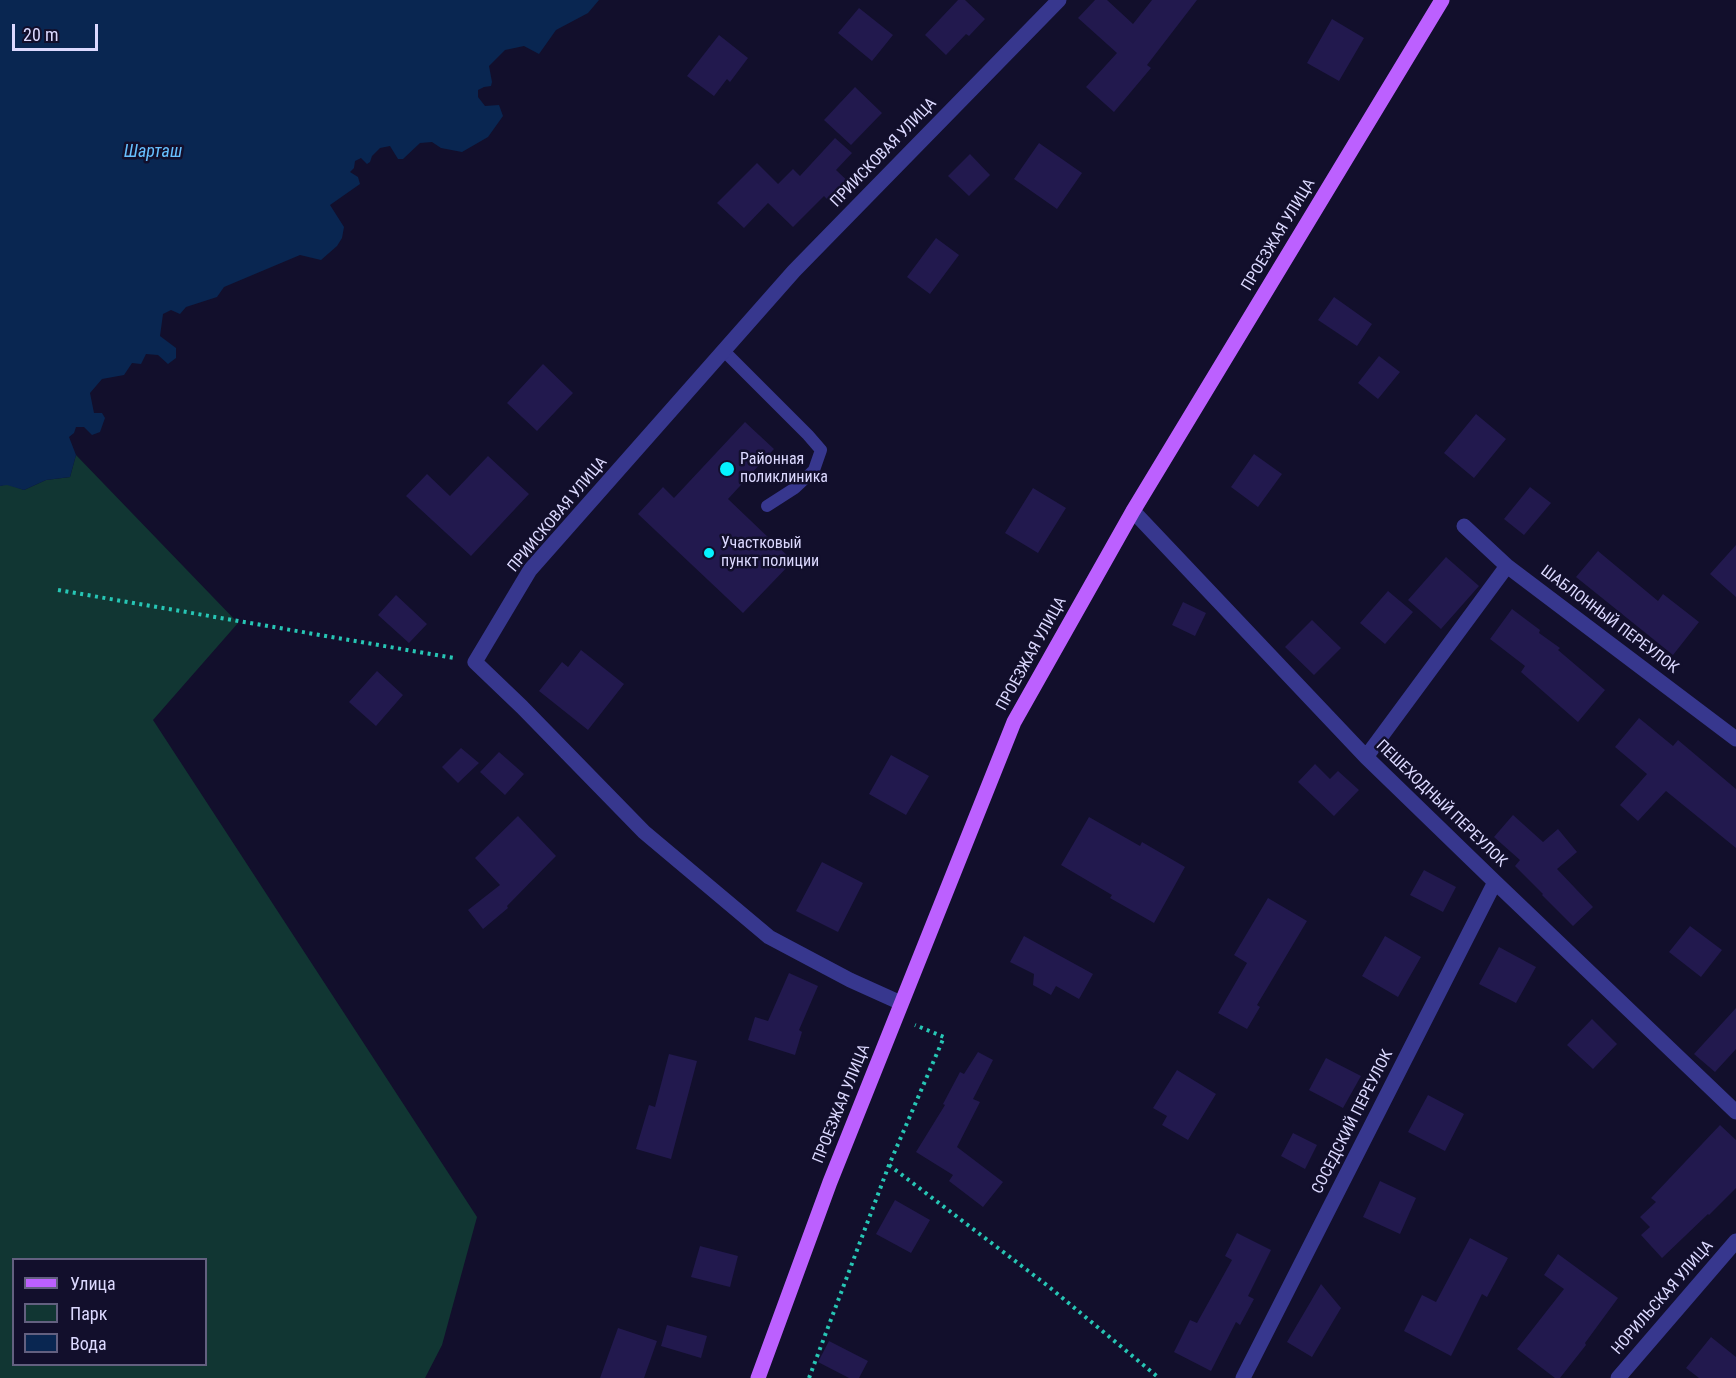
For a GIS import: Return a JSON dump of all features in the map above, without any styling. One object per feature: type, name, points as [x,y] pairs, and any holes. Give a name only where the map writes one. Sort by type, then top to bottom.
[{"type":"main road","name":"ПРОЕЗЖАЯ УЛИЦА","points":[[759,1378],[830,1182],[1014,722],[1133,511],[1442,0]]},
{"type":"street","name":"ПРИИСКОВАЯ УЛИЦА","points":[[475,662],[530,570],[723,351],[794,271],[1059,0]]},
{"type":"street","name":"ПЕШЕХОДНЫЙ ПЕРЕУЛОК","points":[[1133,511],[1366,757],[1736,1112]]},
{"type":"street","name":"ШАБЛОННЫЙ ПЕРЕУЛОК","points":[[1464,526],[1507,566],[1736,740]]},
{"type":"street","points":[[1366,757],[1507,566]]},
{"type":"street","points":[[475,662],[644,832],[769,937],[850,980],[901,1003]]},
{"type":"street","name":"СОСЕДСКИЙ ПЕРЕУЛОК","points":[[1243,1378],[1495,882]]},
{"type":"street","name":"НОРИЛЬСКАЯ УЛИЦА","points":[[1618,1378],[1736,1241]]},
{"type":"lane","points":[[723,351],[821,450],[813,470],[795,488],[767,506]]},
{"type":"path","points":[[58,590],[475,662]]},
{"type":"path","points":[[809,1378],[889,1165],[944,1037],[910,1023]]},
{"type":"path","points":[[889,1165],[1048,1286],[1159,1378]]},
{"type":"green space","points":[[76,455],[238,623],[153,720],[477,1217],[442,1345],[425,1378],[0,1378],[0,486],[7,484],[24,490],[46,480],[70,477]]},
{"type":"water","name":"Шарташ","points":[[0,0],[599,0],[588,13],[556,30],[539,54],[524,46],[505,50],[489,66],[491,86],[478,90],[478,97],[485,106],[499,105],[503,116],[488,137],[462,152],[441,148],[432,142],[420,143],[403,159],[398,159],[390,146],[380,148],[367,164],[361,158],[355,161],[354,168],[350,172],[358,177],[360,184],[330,205],[344,227],[342,238],[337,246],[321,260],[300,255],[224,287],[217,297],[186,307],[180,314],[171,310],[163,314],[160,336],[176,348],[176,358],[168,364],[158,355],[146,354],[141,364],[132,363],[124,375],[102,379],[90,393],[94,413],[102,413],[105,418],[100,432],[92,435],[84,427],[76,427],[74,433],[69,437],[76,455],[70,477],[46,480],[24,490],[7,485],[0,486]]},
{"type":"building","points":[[958,0],[965,0],[985,19],[969,36],[966,34],[946,55],[925,35]]},
{"type":"building","points":[[1095,0],[1107,0],[1133,24],[1152,0],[1197,0],[1147,65],[1151,68],[1114,112],[1086,87],[1117,53],[1078,18]]},
{"type":"building","points":[[859,8],[893,35],[872,61],[838,33]]},
{"type":"building","points":[[1332,19],[1364,38],[1339,81],[1307,63]]},
{"type":"building","points":[[719,35],[748,58],[730,82],[727,79],[714,96],[687,76]]},
{"type":"building","points":[[855,87],[882,113],[851,145],[824,120]]},
{"type":"building","points":[[835,138],[852,153],[836,170],[854,187],[835,207],[824,196],[793,227],[768,203],[744,228],[717,203],[757,163],[778,184],[793,169],[800,176]]},
{"type":"building","points":[[1039,143],[1082,173],[1057,209],[1014,179]]},
{"type":"building","points":[[970,154],[990,175],[969,196],[948,176]]},
{"type":"building","points":[[936,238],[959,255],[930,294],[907,277]]},
{"type":"building","points":[[1334,297],[1372,324],[1357,346],[1318,320]]},
{"type":"building","points":[[1379,356],[1400,372],[1378,399],[1358,383]]},
{"type":"building","points":[[543,364],[573,393],[537,431],[507,403]]},
{"type":"building","points":[[1476,414],[1506,439],[1474,478],[1444,453]]},
{"type":"building","points":[[745,422],[774,449],[728,499],[793,561],[743,613],[638,514],[663,487],[674,498]]},
{"type":"building","points":[[1254,454],[1282,474],[1258,507],[1231,487]]},
{"type":"building","points":[[488,456],[529,494],[471,556],[406,496],[427,474],[450,496]]},
{"type":"building","points":[[1530,487],[1551,503],[1524,535],[1504,519]]},
{"type":"building","points":[[1033,488],[1066,508],[1038,553],[1005,533]]},
{"type":"building","points":[[1736,545],[1736,597],[1710,574]]},
{"type":"building","points":[[1598,551],[1658,601],[1663,594],[1699,622],[1673,655],[1576,577]]},
{"type":"building","points":[[1446,557],[1479,586],[1441,629],[1408,600]]},
{"type":"building","points":[[1388,591],[1413,612],[1385,644],[1360,623]]},
{"type":"building","points":[[396,595],[427,624],[409,643],[378,615]]},
{"type":"building","points":[[1183,602],[1206,613],[1195,636],[1172,625]]},
{"type":"building","points":[[1512,609],[1540,630],[1539,633],[1560,648],[1558,650],[1605,690],[1578,722],[1521,672],[1525,666],[1490,639]]},
{"type":"building","points":[[1312,620],[1341,648],[1314,675],[1285,647]]},
{"type":"building","points":[[581,650],[624,684],[588,730],[539,691],[562,662],[568,667]]},
{"type":"building","points":[[377,671],[403,695],[376,726],[349,702]]},
{"type":"building","points":[[1639,718],[1673,746],[1678,740],[1736,789],[1736,848],[1666,791],[1638,821],[1620,805],[1647,774],[1615,747]]},
{"type":"building","points":[[461,748],[479,763],[458,783],[442,767]]},
{"type":"building","points":[[499,752],[524,774],[505,795],[480,772]]},
{"type":"building","points":[[891,755],[929,776],[906,815],[869,794]]},
{"type":"building","points":[[1315,764],[1330,779],[1338,771],[1359,790],[1334,816],[1298,782]]},
{"type":"building","points":[[1513,815],[1543,842],[1558,829],[1577,852],[1557,869],[1593,907],[1573,926],[1515,866],[1520,860],[1494,837]]},
{"type":"building","points":[[518,816],[556,856],[507,906],[508,908],[483,929],[468,910],[500,885],[475,858]]},
{"type":"building","points":[[1089,817],[1140,846],[1142,842],[1185,867],[1154,923],[1110,898],[1112,895],[1061,865]]},
{"type":"building","points":[[822,862],[863,883],[838,932],[796,911]]},
{"type":"building","points":[[1424,870],[1456,887],[1443,912],[1410,895]]},
{"type":"building","points":[[1268,898],[1307,921],[1257,1005],[1260,1007],[1247,1029],[1218,1013],[1247,963],[1234,955]]},
{"type":"building","points":[[1690,926],[1722,950],[1701,977],[1669,952]]},
{"type":"building","points":[[1024,936],[1093,974],[1079,999],[1056,986],[1051,995],[1033,985],[1034,974],[1010,962]]},
{"type":"building","points":[[1385,936],[1421,957],[1398,997],[1362,976]]},
{"type":"building","points":[[1499,947],[1536,967],[1516,1003],[1479,984]]},
{"type":"building","points":[[789,973],[818,986],[799,1030],[802,1032],[795,1055],[748,1040],[755,1017],[768,1021]]},
{"type":"building","points":[[1736,1008],[1736,1049],[1715,1072],[1694,1054]]},
{"type":"building","points":[[1592,1019],[1617,1044],[1593,1069],[1567,1045]]},
{"type":"building","points":[[978,1052],[993,1060],[973,1099],[980,1102],[957,1147],[1003,1182],[983,1207],[949,1181],[953,1175],[916,1152],[945,1105],[943,1104],[960,1072],[964,1074]]},
{"type":"building","points":[[669,1054],[697,1061],[671,1159],[636,1149],[649,1105],[655,1107]]},
{"type":"building","points":[[1326,1058],[1361,1076],[1343,1108],[1309,1090]]},
{"type":"building","points":[[1177,1070],[1216,1094],[1188,1140],[1162,1125],[1167,1116],[1153,1108]]},
{"type":"building","points":[[1428,1095],[1464,1114],[1445,1151],[1408,1132]]},
{"type":"building","points":[[1720,1125],[1736,1140],[1736,1188],[1662,1258],[1641,1235],[1650,1227],[1640,1217],[1656,1202],[1651,1198]]},
{"type":"building","points":[[1293,1133],[1317,1145],[1305,1169],[1281,1156]]},
{"type":"building","points":[[1380,1181],[1416,1198],[1400,1234],[1363,1217]]},
{"type":"building","points":[[895,1200],[930,1220],[911,1253],[876,1234]]},
{"type":"building","points":[[1237,1233],[1271,1250],[1248,1296],[1254,1299],[1240,1325],[1236,1322],[1211,1371],[1174,1352],[1190,1320],[1197,1323],[1232,1260],[1225,1256]]},
{"type":"building","points":[[1470,1238],[1508,1258],[1487,1297],[1482,1294],[1451,1356],[1404,1331],[1422,1295],[1436,1302]]},
{"type":"building","points":[[700,1246],[738,1256],[730,1287],[691,1277]]},
{"type":"building","points":[[1558,1254],[1618,1298],[1585,1343],[1586,1345],[1560,1378],[1555,1378],[1517,1349],[1564,1289],[1544,1275]]},
{"type":"building","points":[[1321,1284],[1341,1308],[1312,1357],[1287,1342]]},
{"type":"building","points":[[667,1325],[707,1336],[701,1358],[661,1346]]},
{"type":"building","points":[[618,1328],[657,1341],[644,1378],[600,1378]]},
{"type":"building","points":[[1711,1337],[1736,1357],[1736,1378],[1699,1378],[1686,1368]]},
{"type":"building","points":[[829,1341],[868,1361],[859,1378],[849,1378],[818,1362]]},
{"type":"place","name":"Районная поликлиника","points":[[727,469]]},
{"type":"place","name":"Участковый пункт полиции","points":[[709,553]]}]
